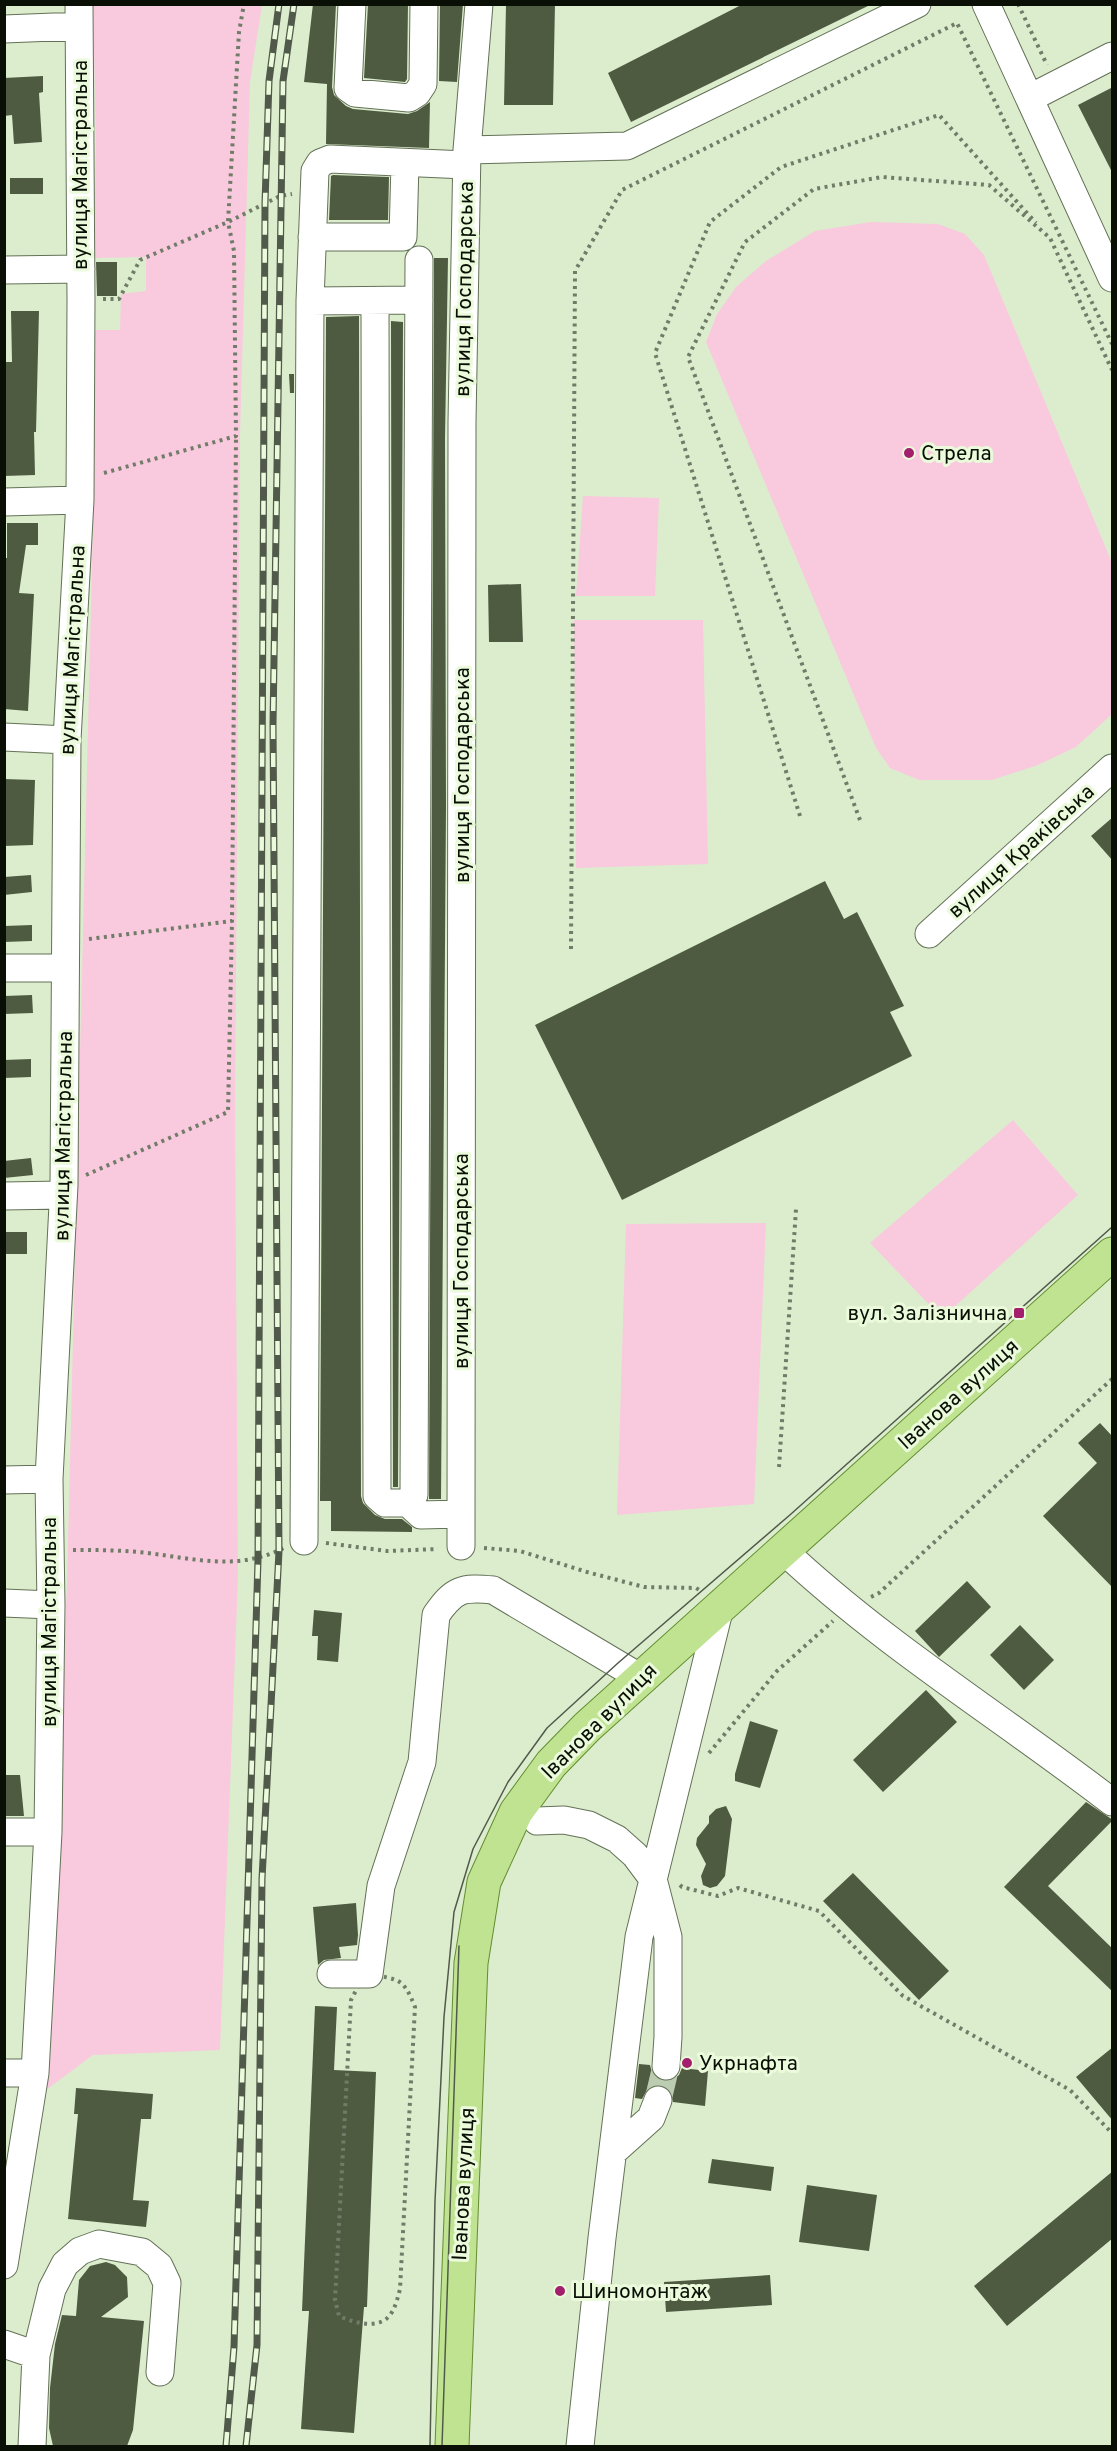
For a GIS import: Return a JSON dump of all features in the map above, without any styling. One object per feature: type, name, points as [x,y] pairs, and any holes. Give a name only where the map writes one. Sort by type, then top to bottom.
[{"type":"main road","name":"Іванова вулиця","points":[[471,2446],[492,1964],[506,1888],[520,1852],[537,1821],[568,1775],[601,1740],[713,1640],[790,1557],[1113,1254]]},
{"type":"main road","name":"Іванова вулиця","points":[[452,2446],[471,1963],[484,1882],[516,1812],[551,1764],[720,1607],[790,1557],[1113,1278]]},
{"type":"street","points":[[352,4],[348,88],[356,93],[409,98],[417,93],[423,84],[424,4]]},
{"type":"street","name":"вулиця Господарська","points":[[461,1546],[462,422],[466,158],[479,4]]},
{"type":"street","points":[[304,1541],[310,301],[315,171],[320,163],[330,159],[405,163],[627,146],[886,11],[917,4]]},
{"type":"street","points":[[986,4],[1113,278]]},
{"type":"street","points":[[4,29],[79,15]]},
{"type":"street","name":"вулиця Магістральна","points":[[4,2265],[35,2073],[48,1832],[51,1605],[49,1479],[63,1190],[67,740],[80,490],[79,15]]},
{"type":"street","points":[[1030,98],[1113,56]]},
{"type":"street","points":[[312,237],[403,237],[405,163]]},
{"type":"street","points":[[408,1503],[414,1495],[419,260]]},
{"type":"street","points":[[4,270],[81,269]]},
{"type":"street","points":[[310,301],[419,300]]},
{"type":"street","points":[[375,301],[376,1496],[385,1503],[408,1503],[422,1515],[460,1514]]},
{"type":"street","points":[[375,436],[462,422]]},
{"type":"street","points":[[4,502],[80,490]]},
{"type":"street","points":[[4,737],[67,740]]},
{"type":"street","name":"вулиця Краківська","points":[[929,934],[1113,768]]},
{"type":"street","points":[[375,873],[417,875]]},
{"type":"street","points":[[4,968],[65,955]]},
{"type":"street","points":[[4,1196],[63,1190]]},
{"type":"street","points":[[4,1480],[49,1479]]},
{"type":"street","points":[[790,1557],[849,1607],[1000,1722],[1113,1802]]},
{"type":"street","points":[[332,1974],[369,1974],[381,1886],[422,1762],[436,1615],[450,1596],[471,1588],[494,1590],[641,1678]]},
{"type":"street","points":[[4,1604],[51,1605]]},
{"type":"street","points":[[580,2446],[602,2238],[639,1937],[665,1879],[720,1607]]},
{"type":"street","points":[[537,1821],[564,1820],[589,1825],[616,1839],[665,1879],[668,1937],[666,2066]]},
{"type":"street","points":[[4,1832],[48,1832]]},
{"type":"street","points":[[4,2073],[35,2073]]},
{"type":"street","points":[[613,2152],[651,2118],[658,2100]]},
{"type":"street","points":[[32,2446],[36,2355],[52,2289],[65,2264],[80,2251],[99,2244],[142,2252],[159,2266],[167,2283],[160,2372]]},
{"type":"street","points":[[4,2344],[36,2355]]},
{"type":"path","points":[[63,1190],[228,1112],[236,436],[234,252],[228,222],[239,32],[244,4]]},
{"type":"path","points":[[1018,4],[1056,85]]},
{"type":"path","points":[[571,949],[575,271],[622,190],[957,22],[1113,344]]},
{"type":"path","points":[[800,816],[655,353],[710,222],[781,167],[939,115],[1050,238],[1113,370]]},
{"type":"path","points":[[860,820],[688,357],[746,242],[814,189],[882,177],[989,185],[1050,238]]},
{"type":"path","points":[[81,300],[119,299],[140,260],[228,222],[280,196],[314,190]]},
{"type":"path","points":[[80,490],[236,436]]},
{"type":"path","points":[[65,955],[232,921]]},
{"type":"path","points":[[779,1467],[796,1209]]},
{"type":"path","points":[[708,1754],[777,1671],[849,1607],[879,1593],[1113,1379]]},
{"type":"path","points":[[50,1550],[146,1553],[238,1563],[258,1560],[304,1541],[387,1551],[461,1546],[520,1551],[644,1587],[696,1588],[720,1607]]},
{"type":"path","points":[[665,1879],[682,1887],[718,1896],[738,1888],[819,1911],[903,1996],[1070,2090],[1113,2133]]},
{"type":"path","points":[[369,1974],[398,1980],[407,1988],[415,2007],[400,2289],[391,2315],[379,2323],[353,2322],[339,2316],[335,2300],[351,2000],[362,1979],[369,1974]]},
{"type":"shaded area","points":[[93,5],[262,5],[250,82],[240,435],[235,1113],[238,1576],[220,2050],[93,2055],[42,2093],[50,2065],[67,1583],[94,484],[94,330],[120,330],[121,294],[146,291],[146,257],[94,258],[96,140]]},
{"type":"shaded area","name":"Стрела","points":[[871,222],[938,224],[965,234],[984,255],[1112,563],[1112,714],[1076,747],[1038,765],[992,780],[919,780],[890,768],[876,748],[706,342],[717,314],[736,287],[766,261],[815,231]]},
{"type":"shaded area","points":[[583,496],[659,498],[655,596],[576,596]]},
{"type":"shaded area","points":[[574,620],[703,620],[708,864],[576,868]]},
{"type":"shaded area","points":[[1013,1120],[1078,1195],[942,1318],[870,1243]]},
{"type":"shaded area","points":[[766,1223],[754,1504],[617,1515],[626,1224]]},
{"type":"building","points":[[313,4],[336,4],[332,87],[334,95],[353,109],[408,114],[430,102],[429,148],[326,144],[327,84],[304,82]]},
{"type":"building","points":[[368,4],[408,4],[407,79],[405,82],[364,78]]},
{"type":"building","points":[[440,4],[463,4],[457,82],[439,81]]},
{"type":"building","points":[[506,4],[555,4],[553,105],[504,105]]},
{"type":"building","points":[[743,4],[872,4],[631,122],[608,73]]},
{"type":"building","points":[[43,76],[43,92],[39,93],[42,142],[14,144],[12,115],[4,116],[4,78]]},
{"type":"building","points":[[1113,87],[1113,174],[1078,105]]},
{"type":"building","points":[[331,176],[389,177],[388,220],[329,220]]},
{"type":"building","points":[[10,178],[43,178],[43,194],[10,194]]},
{"type":"building","points":[[434,258],[448,258],[445,438],[446,807],[441,1499],[429,1499]]},
{"type":"building","points":[[96,262],[117,262],[117,296],[97,296]]},
{"type":"building","points":[[11,311],[39,311],[36,432],[34,432],[35,475],[4,476],[4,362],[12,362]]},
{"type":"building","points":[[359,316],[361,1496],[363,1503],[375,1515],[385,1519],[402,1519],[412,1527],[412,1532],[331,1531],[331,1501],[320,1501],[326,317]]},
{"type":"building","points":[[391,321],[403,322],[398,1487],[393,1487]]},
{"type":"building","points":[[289,374],[294,374],[294,393],[290,393]]},
{"type":"building","points":[[7,523],[38,523],[38,545],[26,545],[19,593],[34,594],[28,711],[4,709],[4,558],[7,558]]},
{"type":"building","points":[[521,584],[523,642],[489,642],[488,585]]},
{"type":"building","points":[[4,779],[35,780],[33,845],[4,846]]},
{"type":"building","points":[[1113,817],[1113,861],[1091,836]]},
{"type":"building","points":[[31,875],[32,892],[4,895],[4,877]]},
{"type":"building","points":[[825,881],[844,919],[857,912],[904,1006],[890,1012],[912,1056],[622,1200],[535,1025]]},
{"type":"building","points":[[32,925],[32,941],[4,942],[4,926]]},
{"type":"building","points":[[32,995],[33,1013],[4,1014],[4,996]]},
{"type":"building","points":[[31,1059],[31,1077],[4,1078],[4,1060]]},
{"type":"building","points":[[31,1158],[33,1175],[4,1178],[4,1161]]},
{"type":"building","points":[[4,1232],[27,1232],[27,1254],[4,1254]]},
{"type":"building","points":[[1100,1423],[1113,1437],[1113,1588],[1043,1516],[1097,1463],[1078,1443]]},
{"type":"building","points":[[967,1581],[991,1607],[939,1657],[915,1631]]},
{"type":"building","points":[[314,1610],[342,1613],[338,1662],[317,1660],[318,1636],[312,1636]]},
{"type":"building","points":[[1020,1625],[1054,1660],[1024,1690],[990,1655]]},
{"type":"building","points":[[926,1690],[957,1722],[883,1792],[853,1760]]},
{"type":"building","points":[[750,1721],[778,1730],[760,1788],[735,1781]]},
{"type":"building","points":[[4,1775],[20,1775],[24,1816],[4,1816]]},
{"type":"building","points":[[1086,1802],[1113,1820],[1048,1886],[1113,1949],[1113,1992],[1004,1887]]},
{"type":"building","points":[[726,1806],[732,1819],[725,1876],[717,1886],[710,1888],[703,1885],[701,1876],[706,1864],[696,1845],[697,1838],[709,1823],[709,1816],[716,1809]]},
{"type":"building","points":[[853,1873],[949,1971],[919,2000],[823,1901]]},
{"type":"building","points":[[356,1903],[357,1945],[339,1947],[341,1958],[324,1960],[318,1965],[313,1907]]},
{"type":"building","points":[[315,2006],[337,2007],[334,2070],[376,2072],[367,2307],[364,2307],[354,2433],[301,2429],[309,2311],[302,2311]]},
{"type":"building","points":[[1113,2047],[1113,2121],[1076,2077]]},
{"type":"building","points":[[639,2064],[650,2065],[652,2073],[664,2082],[673,2080],[682,2068],[708,2071],[705,2106],[673,2102],[670,2090],[656,2084],[648,2088],[642,2099],[635,2098]]},
{"type":"building","points":[[76,2088],[153,2094],[151,2119],[141,2119],[133,2200],[149,2201],[146,2227],[68,2219],[78,2114],[74,2114]]},
{"type":"building","points":[[712,2159],[774,2167],[771,2191],[708,2183]]},
{"type":"building","points":[[1113,2171],[1113,2238],[1007,2326],[974,2286]]},
{"type":"building","points":[[807,2185],[877,2195],[869,2251],[799,2242]]},
{"type":"building","points":[[106,2262],[115,2265],[127,2277],[128,2297],[101,2317],[144,2321],[133,2430],[127,2446],[53,2446],[49,2428],[50,2388],[55,2344],[62,2315],[76,2316],[79,2280],[90,2266]]},
{"type":"building","points":[[770,2275],[772,2305],[666,2312],[664,2282]]},
{"type":"tunnel","points":[[658,2100],[666,2066]]},
{"type":"tram line","points":[[430,2446],[435,2201],[444,2017],[454,1912],[473,1849],[508,1782],[547,1728],[1112,1227]]},
{"type":"tram line","points":[[442,2446],[459,1946]]},
{"type":"railway","points":[[226,2446],[234,2347],[258,1560],[265,203],[269,81],[279,4]]},
{"type":"railway","points":[[246,2446],[257,2345],[262,1879],[279,1551],[273,725],[283,81],[294,4]]},
{"type":"place","name":"Стрела","points":[[909,453]]},
{"type":"place","name":"вул. Залізнична","points":[[1019,1313]]},
{"type":"place","name":"Укрнафта","points":[[687,2063]]},
{"type":"place","name":"Шиномонтаж","points":[[560,2291]]}]
